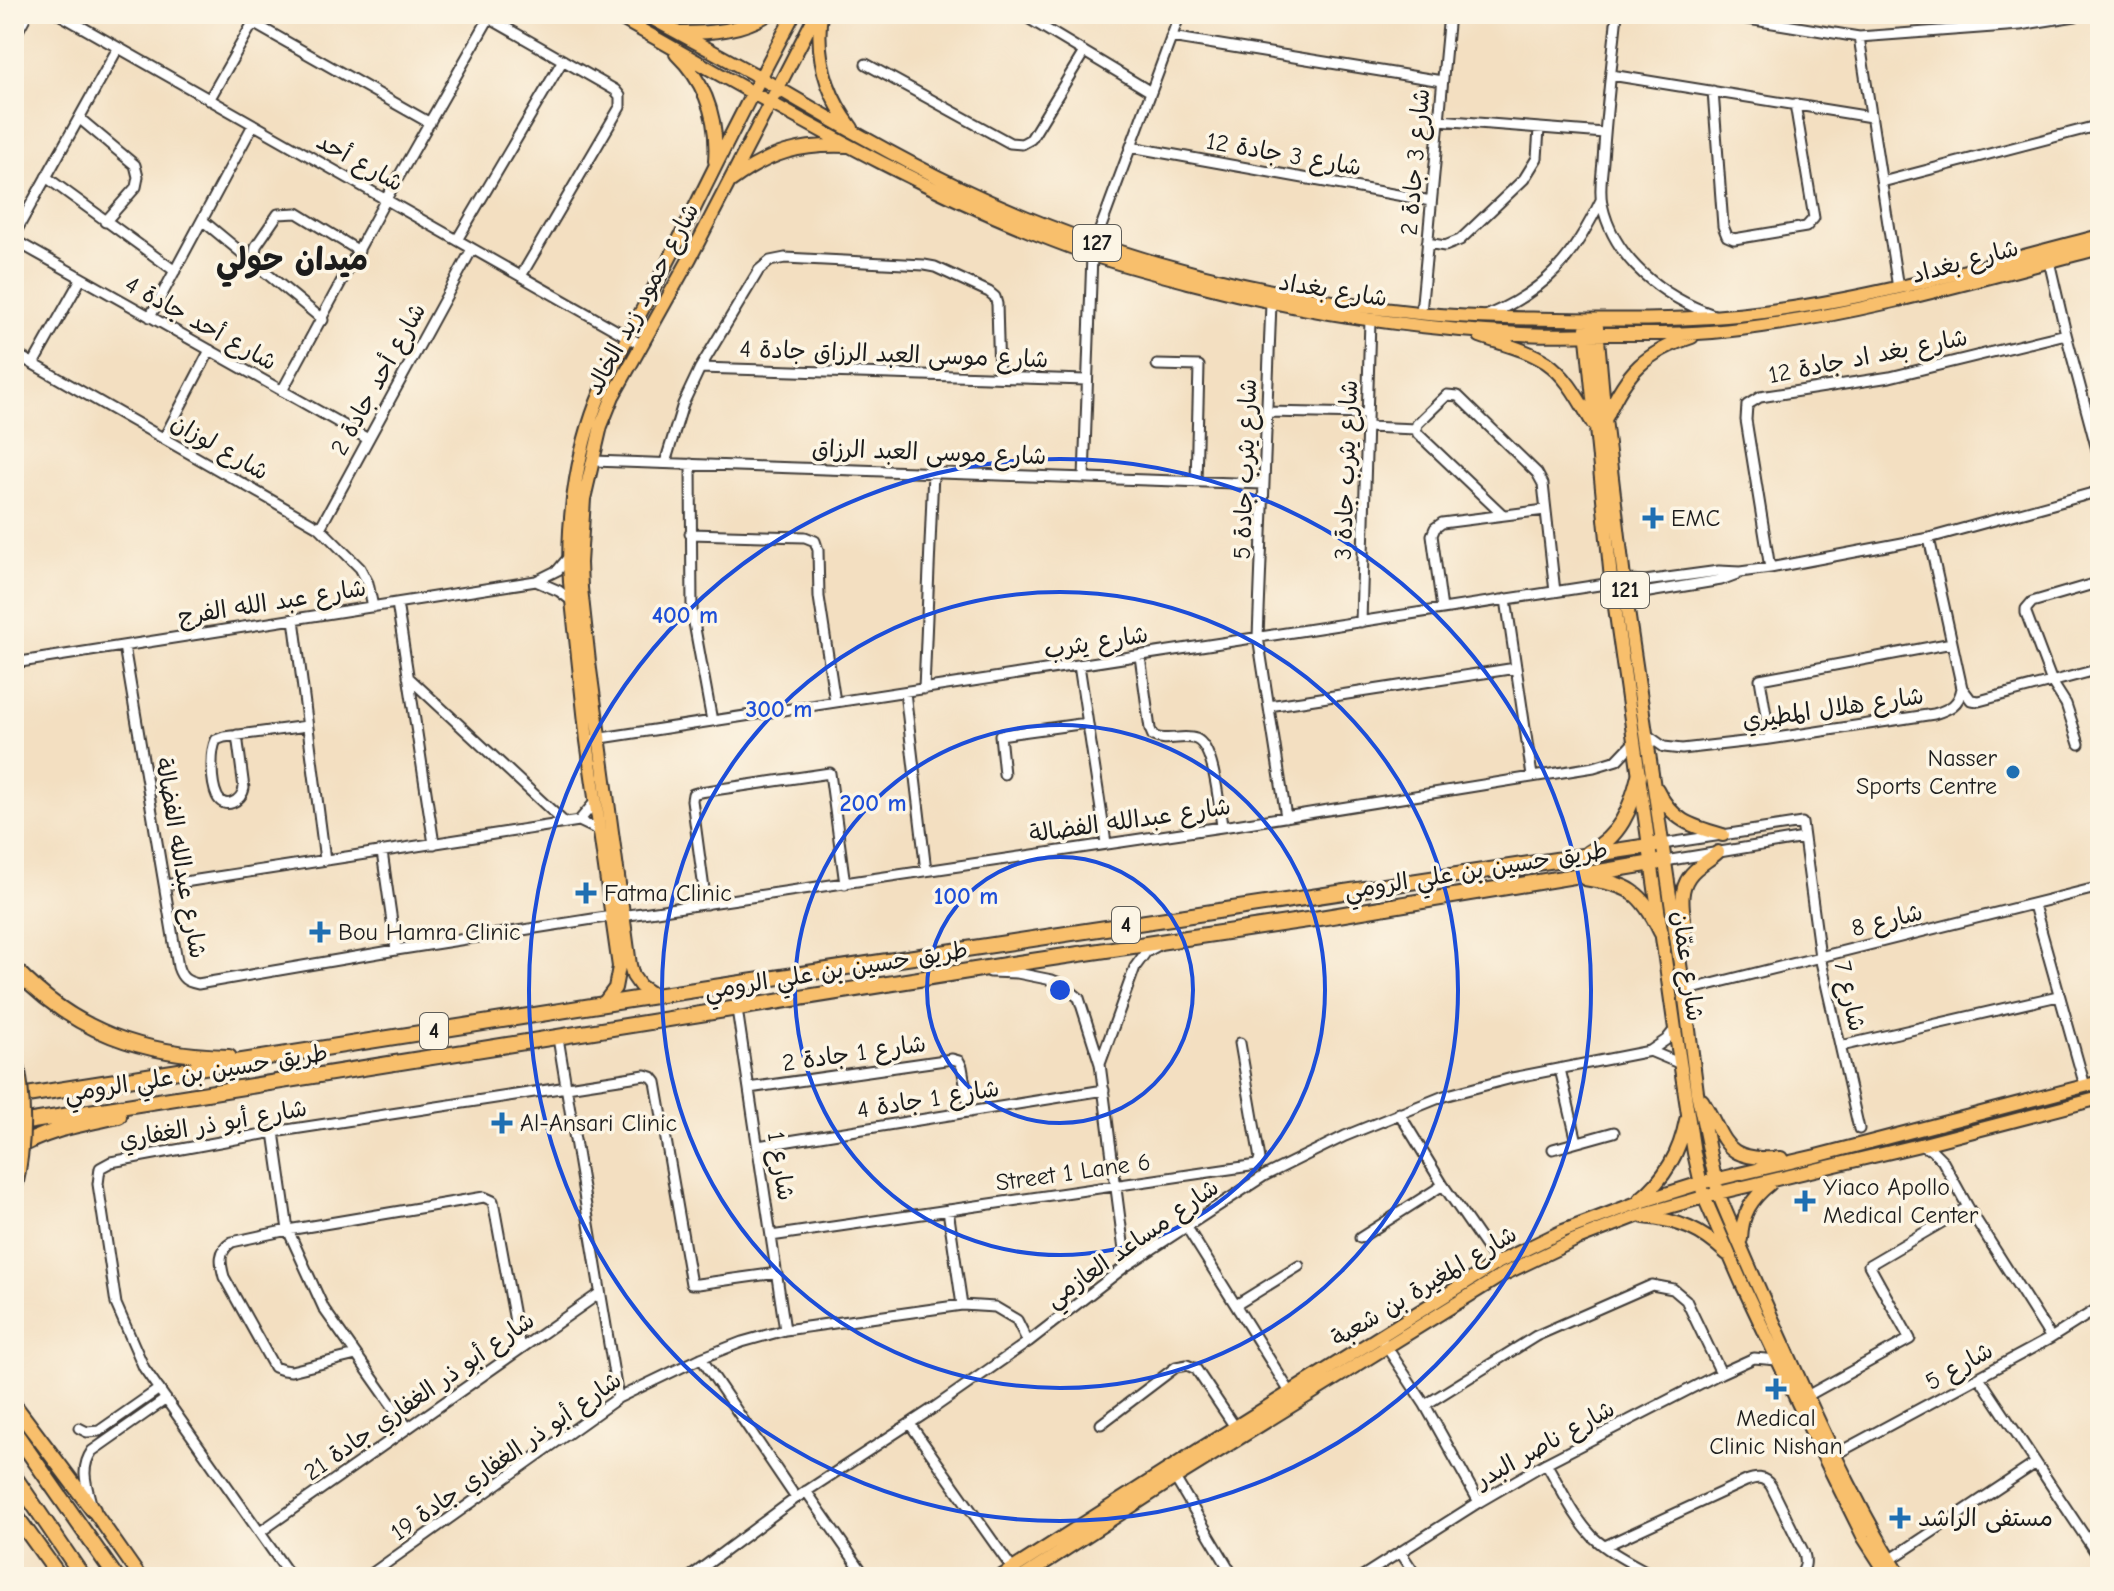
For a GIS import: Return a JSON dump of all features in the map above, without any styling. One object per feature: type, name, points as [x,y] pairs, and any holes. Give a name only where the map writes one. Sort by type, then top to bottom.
[{"type":"highway","points":[[1583,856],[1603,844],[1620,825],[1646,778]]},
{"type":"highway","name":"طريق حسين بن علي الرومي","points":[[14,1097],[655,996],[1655,845]]},
{"type":"highway","name":"طريق حسين بن علي الرومي","points":[[14,1124],[1658,862]]},
{"type":"highway","points":[[1494,870],[1497,888]]},
{"type":"highway","points":[[1572,876],[1607,881],[1631,891],[1649,908],[1661,932]]},
{"type":"highway","points":[[1201,935],[1195,930],[1199,923],[1327,904],[1353,891]]},
{"type":"highway","points":[[1012,964],[1046,951],[1175,931],[1179,924],[1172,918]]},
{"type":"highway","points":[[14,968],[55,1006],[82,1023],[121,1040],[200,1057],[265,1058]]},
{"type":"highway","points":[[14,1051],[23,1119],[14,1191]]},
{"type":"highway","points":[[14,1150],[33,1139],[65,1128],[279,1082]]},
{"type":"highway","points":[[14,1405],[93,1510]]},
{"type":"highway","points":[[14,1431],[116,1577]]},
{"type":"highway","points":[[14,1476],[83,1577]]},
{"type":"highway","points":[[65,1503],[126,1577]]},
{"type":"highway","points":[[14,1513],[60,1577]]},
{"type":"highway","points":[[14,1525],[48,1562]]},
{"type":"main road","name":"شارع بغداد","points":[[613,14],[752,92],[855,140]]},
{"type":"main road","name":"شارع بغداد","points":[[644,14],[777,88],[892,168],[962,201],[1163,276],[1271,303],[1370,320],[1525,335],[1701,333],[1743,329],[1901,301],[2100,248]]},
{"type":"main road","points":[[678,33],[728,31],[769,14]]},
{"type":"main road","name":"شارع حمود زيد الخالد","points":[[603,1004],[615,988],[619,974],[617,916],[568,558],[580,461],[605,382],[794,14]]},
{"type":"main road","points":[[728,183],[757,162],[784,151],[855,140],[825,79],[818,41],[818,14]]},
{"type":"main road","name":"شارع حمود زيد الخالد","points":[[655,996],[644,990],[633,976],[617,916],[595,802],[594,740],[580,563],[584,499],[601,426],[613,396],[818,14]]},
{"type":"main road","points":[[662,41],[690,70],[707,100],[715,130],[715,167]]},
{"type":"main road","name":"شارع بغداد","points":[[1094,249],[1241,286],[1316,300],[1421,313],[1591,320],[1721,318],[1782,310],[1898,288],[2100,236]]},
{"type":"main road","name":"شارع عمّان","points":[[1591,320],[1635,741],[1646,778],[1658,862],[1679,954],[1697,1092],[1718,1193],[1834,1455],[1901,1577]]},
{"type":"main road","points":[[1463,330],[1548,363],[1600,422],[1621,386],[1642,362],[1675,342],[1701,333]]},
{"type":"main road","name":"شارع عمّان","points":[[1618,580],[1627,604],[1647,735],[1646,778]]},
{"type":"main road","points":[[1646,778],[1679,819],[1697,828],[1728,834]]},
{"type":"main road","points":[[1679,954],[1685,938],[1682,898],[1685,883],[1694,870],[1718,852]]},
{"type":"main road","name":"شارع عمّان","points":[[1658,862],[1661,932],[1694,1153],[1704,1197],[1777,1360],[1864,1538],[1889,1577]]},
{"type":"main road","name":"شارع المغيرة بن شعبة","points":[[1018,1574],[1290,1392],[1504,1274],[1635,1210],[1715,1179],[2100,1082]]},
{"type":"main road","points":[[1697,1092],[1720,1136],[1741,1155],[1762,1159],[1816,1156]]},
{"type":"main road","name":"شارع المغيرة بن شعبة","points":[[1000,1577],[1018,1574],[1175,1478],[1384,1342],[1497,1263],[1563,1231],[1635,1210],[1775,1180],[2100,1098]]},
{"type":"main road","points":[[1688,1109],[1680,1144],[1671,1163],[1635,1210],[1693,1228],[1731,1258]]},
{"type":"main road","points":[[1741,1246],[1741,1226],[1746,1211],[1755,1197],[1775,1180]]},
{"type":"main road","points":[[93,1510],[140,1577]]},
{"type":"street","points":[[14,38],[27,14]]},
{"type":"street","name":"شارع أحد","points":[[59,14],[76,18],[118,48],[642,345]]},
{"type":"street","points":[[1021,14],[1151,92]]},
{"type":"street","points":[[1084,478],[1094,249],[1180,14]]},
{"type":"street","name":"شارع 3 جادة 2","points":[[1421,313],[1449,14]]},
{"type":"street","points":[[1617,14],[1604,133],[1601,200],[1609,227],[1624,253],[1667,294],[1721,318]]},
{"type":"street","points":[[1717,14],[1859,37],[2020,25],[2088,14]]},
{"type":"street","points":[[282,391],[486,16],[615,90],[621,103],[521,276]]},
{"type":"street","points":[[209,100],[255,18],[430,123]]},
{"type":"street","points":[[1171,37],[1442,81]]},
{"type":"street","points":[[1859,37],[1898,288]]},
{"type":"street","points":[[14,238],[118,48]]},
{"type":"street","points":[[866,64],[1010,143],[1022,144],[1031,139],[1084,52]]},
{"type":"street","points":[[457,240],[563,60]]},
{"type":"street","points":[[1611,75],[1871,117]]},
{"type":"street","points":[[1713,91],[1723,226],[1727,236],[1734,239],[1806,227],[1814,218],[1795,104]]},
{"type":"street","points":[[79,118],[135,165],[138,177],[136,187],[105,222]]},
{"type":"street","points":[[1439,120],[1604,133]]},
{"type":"street","points":[[150,317],[253,125]]},
{"type":"street","points":[[1882,182],[2100,125]]},
{"type":"street","points":[[1427,243],[1445,246],[1460,240],[1524,179],[1537,158],[1539,129]]},
{"type":"street","name":"شارع 3 جادة 12","points":[[1131,147],[1431,201]]},
{"type":"street","points":[[46,177],[175,271]]},
{"type":"street","points":[[1483,317],[1524,297],[1569,257],[1601,200]]},
{"type":"street","points":[[254,262],[256,246],[278,214],[287,213],[297,213],[359,251]]},
{"type":"street","points":[[202,220],[323,320]]},
{"type":"street","name":"شارع أحد جادة 4","points":[[14,238],[81,279],[368,439]]},
{"type":"street","name":"شارع أحد جادة 2","points":[[320,528],[472,249]]},
{"type":"street","points":[[665,463],[683,404],[700,368],[759,270],[770,261],[785,258],[924,265],[989,292],[997,304],[999,377]]},
{"type":"street","points":[[2049,261],[2100,461]]},
{"type":"street","points":[[33,364],[81,279]]},
{"type":"street","name":"شارع يثرب جادة 5","points":[[1271,303],[1258,637],[1286,817]]},
{"type":"street","name":"شارع يثرب جادة 3","points":[[1361,622],[1370,320]]},
{"type":"street","name":"شارع بغد اد جادة 12","points":[[1770,568],[1746,420],[1747,405],[1760,397],[1890,377],[2066,334]]},
{"type":"street","points":[[164,438],[210,350]]},
{"type":"street","name":"شارع لوزان","points":[[14,353],[320,528],[360,568],[368,583],[373,607]]},
{"type":"street","points":[[1157,365],[1199,366],[1196,482]]},
{"type":"street","name":"شارع موسى العبد الرزاق جادة 4","points":[[700,368],[1086,380]]},
{"type":"street","points":[[1503,515],[1418,434],[1417,424],[1447,395],[1458,396],[1541,478],[1555,592]]},
{"type":"street","points":[[1267,412],[1367,414]]},
{"type":"street","points":[[1367,427],[1416,429]]},
{"type":"street","name":"شارع موسى العبد الرزاق","points":[[593,461],[1264,484]]},
{"type":"street","points":[[691,464],[692,612],[712,721]]},
{"type":"street","points":[[924,689],[933,472]]},
{"type":"street","points":[[1627,604],[1637,594],[1929,538],[2100,491]]},
{"type":"street","points":[[1442,609],[1432,535],[1435,528],[1442,523],[1545,510]]},
{"type":"street","points":[[690,534],[805,537],[815,541],[819,597],[835,702]]},
{"type":"street","points":[[1929,538],[1962,688],[1971,700],[1979,701],[2100,669]]},
{"type":"street","name":"شارع عبد الله الفرج","points":[[14,663],[536,581],[558,570],[568,558]]},
{"type":"street","name":"شارع يثرب","points":[[594,740],[1618,580],[1645,581],[1719,571],[1740,572]]},
{"type":"street","points":[[536,581],[559,591],[572,601]]},
{"type":"street","points":[[2079,744],[2066,704],[2052,682],[2026,609],[2032,602],[2100,582]]},
{"type":"street","points":[[1506,599],[1532,776]]},
{"type":"street","points":[[397,603],[434,844]]},
{"type":"street","points":[[294,619],[325,860]]},
{"type":"street","points":[[1770,739],[1760,679],[1952,643]]},
{"type":"street","name":"شارع عبدالله الفضالة","points":[[124,646],[178,967],[182,978],[198,984],[396,950],[1286,817],[1594,767],[1617,760],[1635,741]]},
{"type":"street","points":[[1140,656],[1153,736],[1161,740],[1193,738],[1203,744],[1210,756],[1222,826]]},
{"type":"street","points":[[1079,665],[1106,843]]},
{"type":"street","points":[[1269,706],[1516,668]]},
{"type":"street","points":[[408,677],[565,823]]},
{"type":"street","name":"شارع هلال المطيري","points":[[1647,735],[1671,749],[1770,739],[1934,714],[1950,709],[1960,698],[1962,688]]},
{"type":"street","points":[[905,692],[926,871]]},
{"type":"street","points":[[1004,774],[1000,735],[1087,723]]},
{"type":"street","points":[[237,735],[243,796],[233,803],[226,803],[216,795],[211,761],[212,746],[216,740],[237,735],[307,726]]},
{"type":"street","points":[[706,904],[693,794],[830,773],[845,884]]},
{"type":"street","points":[[579,821],[595,802]]},
{"type":"street","points":[[165,885],[579,821],[600,831]]},
{"type":"street","name":"شارع 7","points":[[1728,834],[1802,823],[1820,957],[1859,1129]]},
{"type":"street","points":[[1655,845],[1728,834],[1728,843],[1738,849]]},
{"type":"street","points":[[1658,862],[1804,838]]},
{"type":"street","points":[[382,852],[396,950]]},
{"type":"street","name":"شارع 8","points":[[1684,991],[2100,887]]},
{"type":"street","points":[[2034,905],[2085,1086]]},
{"type":"street","points":[[1100,1064],[1137,963],[1146,952],[1169,940]]},
{"type":"street","points":[[966,971],[1017,973],[1052,980],[1079,998],[1100,1064],[1126,1266]]},
{"type":"street","points":[[1841,1046],[2058,996]]},
{"type":"street","name":"شارع 1","points":[[737,1009],[785,1330]]},
{"type":"street","points":[[1650,1051],[1675,1029]]},
{"type":"street","points":[[558,1038],[618,1398]]},
{"type":"street","points":[[1240,1043],[1260,1159],[1257,1165],[1264,1176]]},
{"type":"street","points":[[1650,1051],[1681,1064]]},
{"type":"street","name":"شارع مساعد العازمي","points":[[690,1577],[806,1491],[1028,1342],[1126,1266],[1264,1176],[1345,1136],[1444,1096],[1512,1078],[1650,1051]]},
{"type":"street","name":"شارع 1 جادة 2","points":[[749,1088],[952,1059],[959,1061],[962,1067],[970,1112]]},
{"type":"street","points":[[1560,1069],[1577,1142]]},
{"type":"street","name":"شارع أبو ذر الغفاري","points":[[291,1577],[144,1368],[116,1304],[98,1184],[100,1168],[111,1162],[274,1132],[645,1075],[656,1082],[691,1284],[777,1273]]},
{"type":"street","name":"شارع 1 جادة 4","points":[[758,1146],[1104,1090]]},
{"type":"street","points":[[1399,1113],[1443,1185],[1497,1263]]},
{"type":"street","points":[[274,1132],[288,1230],[324,1309],[408,1428]]},
{"type":"street","points":[[1553,1149],[1614,1132]]},
{"type":"street","points":[[1942,1160],[1945,1146],[1955,1135]]},
{"type":"street","points":[[1920,1145],[1932,1150],[1942,1160],[2051,1338]]},
{"type":"street","name":"Street 1 Lane 6","points":[[771,1236],[1257,1165]]},
{"type":"street","points":[[1360,1238],[1443,1185]]},
{"type":"street","points":[[356,1355],[291,1371],[274,1367],[224,1277],[221,1254],[225,1247],[232,1242],[288,1230],[489,1198],[493,1201],[520,1349]]},
{"type":"street","points":[[1807,1396],[1910,1339],[1869,1265],[1968,1207]]},
{"type":"street","points":[[948,1210],[962,1305]]},
{"type":"street","points":[[1186,1226],[1290,1392]]},
{"type":"street","points":[[1236,1305],[1299,1266]]},
{"type":"street","points":[[1425,1405],[1536,1336],[1652,1285],[1673,1289],[1686,1300],[1721,1373]]},
{"type":"street","name":"شارع أبو ذر الغفاري جادة 21","points":[[260,1532],[600,1293]]},
{"type":"street","name":"شارع أبو ذر الغفاري جادة 19","points":[[367,1577],[618,1398],[742,1342],[785,1330],[962,1305],[995,1307],[1017,1320],[1028,1342]]},
{"type":"street","name":"شارع 5","points":[[1834,1455],[2051,1338],[2100,1307]]},
{"type":"street","points":[[1754,1358],[1767,1337]]},
{"type":"street","points":[[1384,1342],[1425,1405],[1479,1502]]},
{"type":"street","points":[[701,1358],[796,1498]]},
{"type":"street","name":"شارع ناصر البدر","points":[[1361,1577],[1546,1463],[1754,1358],[1777,1360]]},
{"type":"street","points":[[1101,1424],[1176,1367],[1187,1365],[1196,1369],[1235,1427]]},
{"type":"street","points":[[1979,1377],[2100,1559]]},
{"type":"street","points":[[106,1439],[94,1437],[81,1429],[99,1431],[159,1389]]},
{"type":"street","points":[[93,1510],[85,1478],[86,1458],[106,1439],[166,1399]]},
{"type":"street","points":[[910,1424],[1018,1574]]},
{"type":"street","points":[[1546,1463],[1591,1535],[1656,1577]]},
{"type":"street","points":[[1890,1560],[2036,1463]]},
{"type":"street","points":[[1175,1478],[1234,1577]]},
{"type":"street","points":[[1605,1546],[1746,1481],[1759,1478],[1771,1486],[1804,1553],[1805,1568],[1799,1577]]},
{"type":"street","points":[[806,1491],[866,1577]]},
{"type":"street","points":[[1401,1553],[1417,1577]]},
{"type":"place","name":"EMC","points":[[1653,518]]},
{"type":"place","name":"Nasser Sports Centre","points":[[2013,772]]},
{"type":"place","name":"Fatma Clinic","points":[[586,893]]},
{"type":"place","name":"Bou Hamra Clinic","points":[[320,932]]},
{"type":"place","name":"Al-Ansari Clinic","points":[[502,1123]]},
{"type":"place","name":"Yiaco Apollo Medical Center","points":[[1805,1201]]},
{"type":"place","name":"Medical Clinic Nishan","points":[[1776,1389]]},
{"type":"place","name":"مستفى الراشد","points":[[1900,1518]]},
{"type":"district","name":"ميدان حولي","points":[[292,259]]}]
